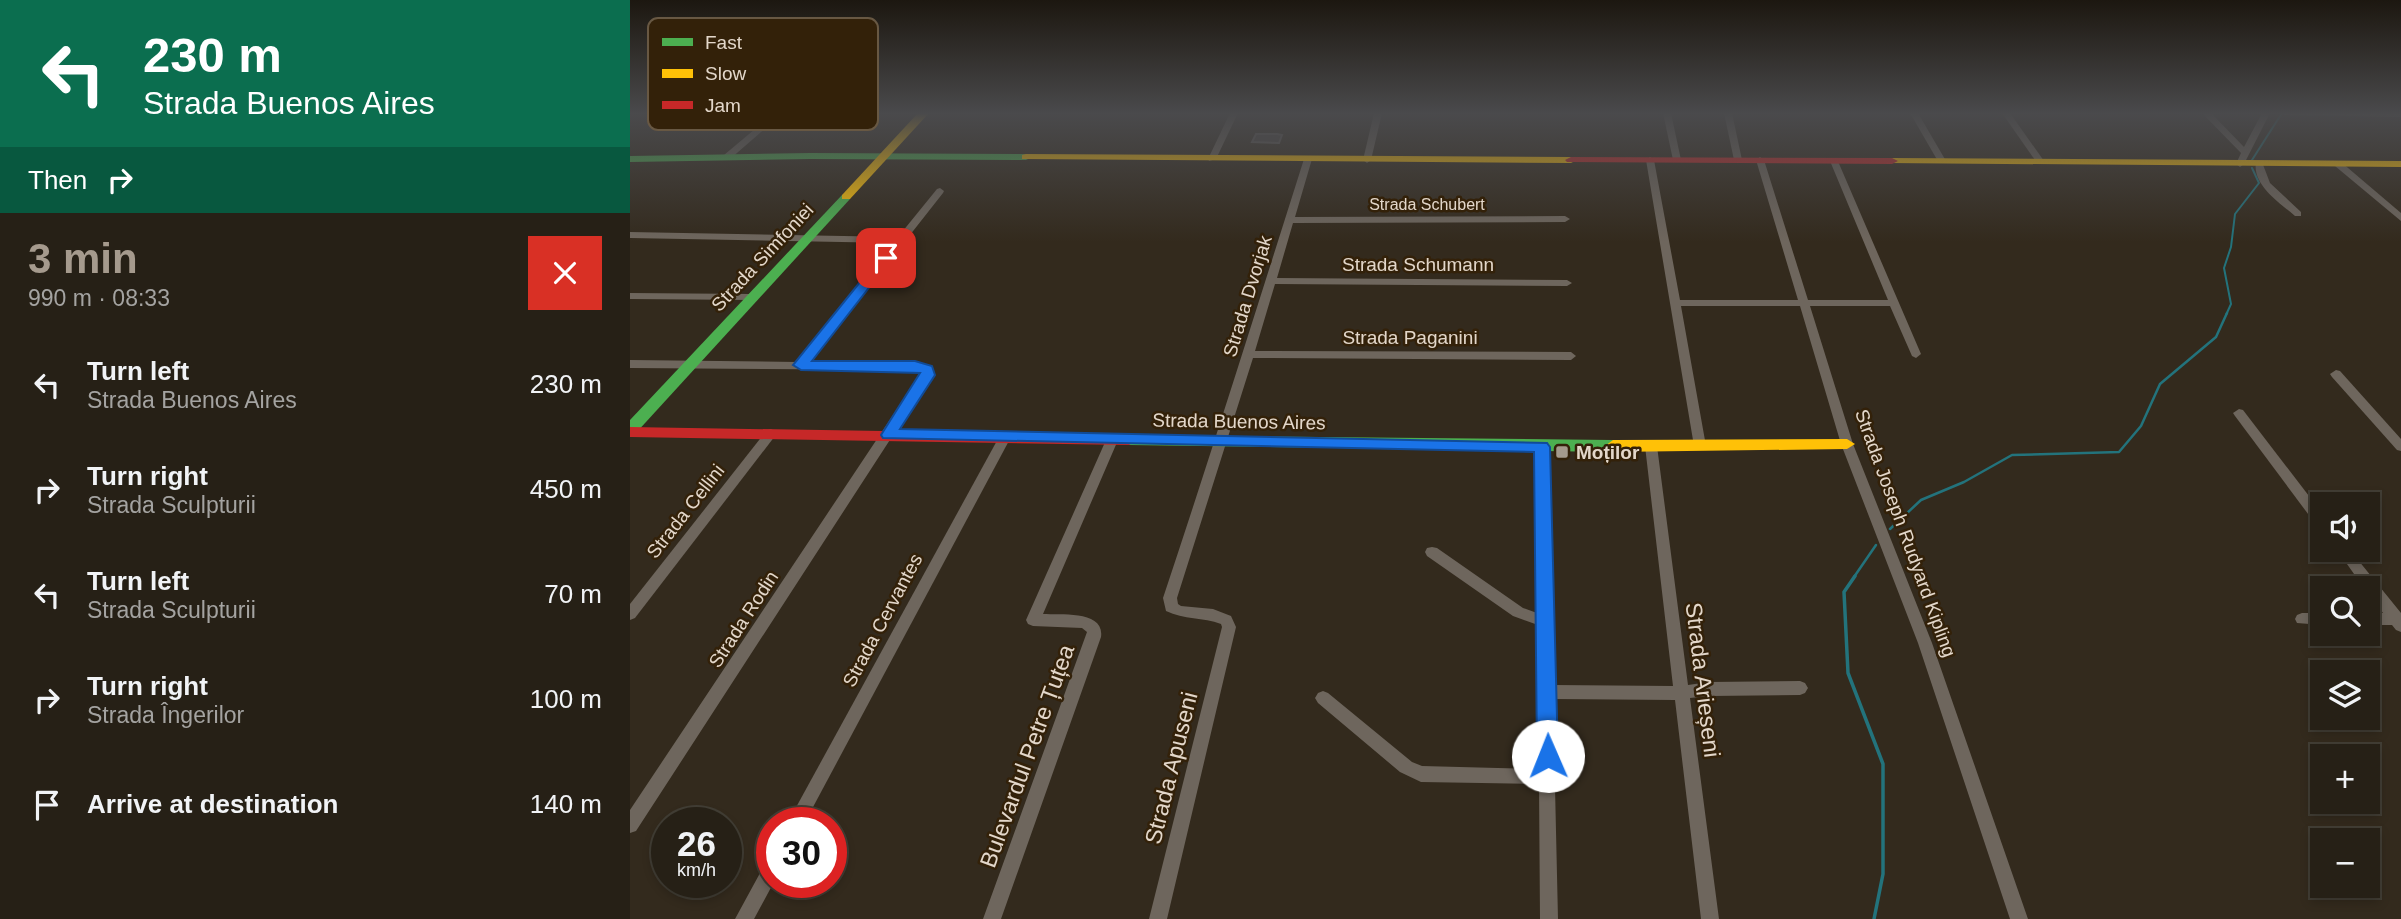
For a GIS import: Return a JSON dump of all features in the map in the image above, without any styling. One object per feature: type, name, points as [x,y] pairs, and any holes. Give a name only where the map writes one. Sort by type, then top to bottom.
[{"type":"street","name":"Strada Simfoniei","points":[[630,431],[808,237],[887,156]]},
{"type":"street","points":[[1367,160],[1368,156]]},
{"type":"street","points":[[1675,156],[1676,160]]},
{"type":"street","points":[[1737,156],[1738,160]]},
{"type":"street","points":[[1939,156],[1942,161]]},
{"type":"street","points":[[2036,156],[2040,161]]},
{"type":"street","points":[[631,158],[1834,161],[2242,159],[2259,164],[2401,164]]},
{"type":"street","name":"Strada Dvorjak","points":[[1229,627],[1226,620],[1219,616],[1179,612],[1171,607],[1170,598],[1221,443],[1308,159]]},
{"type":"street","points":[[1650,160],[1700,446]]},
{"type":"street","name":"Strada Joseph Rudyard Kipling","points":[[1760,160],[1847,444],[1925,643],[2019,919]]},
{"type":"street","points":[[1834,161],[1916,354]]},
{"type":"street","points":[[2259,164],[2258,169],[2264,180],[2298,214]]},
{"type":"street","points":[[2338,164],[2401,218]]},
{"type":"street","points":[[630,364],[801,365],[940,191]]},
{"type":"street","name":"Strada Schubert","points":[[1288,220],[1565,219]]},
{"type":"street","points":[[630,235],[900,240]]},
{"type":"street","name":"Strada Schumann","points":[[1269,281],[1567,283]]},
{"type":"street","points":[[630,296],[752,298]]},
{"type":"street","points":[[1674,303],[1895,303]]},
{"type":"street","name":"Strada Paganini","points":[[1248,354],[1571,356]]},
{"type":"street","name":"Strada Rodin","points":[[630,825],[928,375],[926,370],[915,366],[801,365]]},
{"type":"street","points":[[2336,374],[2401,447]]},
{"type":"street","points":[[2239,413],[2310,506]]},
{"type":"street","name":"Strada Buenos Aires","points":[[630,431],[1542,447],[1847,444]]},
{"type":"street","name":"Strada Cellini","points":[[630,614],[771,433]]},
{"type":"street","name":"Strada Cervantes","points":[[804,807],[1005,437]]},
{"type":"street","name":"Bulevardul Petre Țuțea","points":[[992,919],[1095,630],[1086,622],[1032,620],[1112,440]]},
{"type":"street","name":"Strada Arieșeni","points":[[1651,446],[1710,919]]},
{"type":"street","points":[[1542,447],[1549,919]]},
{"type":"street","points":[[1432,552],[1518,612],[1545,622]]},
{"type":"street","points":[[2352,562],[2399,621]]},
{"type":"street","points":[[2302,619],[2310,619]]},
{"type":"street","points":[[2380,620],[2399,621]]},
{"type":"street","name":"Strada Apuseni","points":[[1158,919],[1229,627]]},
{"type":"street","points":[[1546,692],[1682,692],[1800,688]]},
{"type":"street","points":[[1323,698],[1406,767],[1421,774],[1548,777]]},
{"type":"street","points":[[744,919],[756,897]]},
{"type":"waterway","points":[[2252,160],[2255,156]]},
{"type":"waterway","points":[[2226,315],[2231,304],[2224,268],[2231,247],[2235,214],[2259,183],[2252,168]]},
{"type":"waterway","points":[[1890,529],[1921,500],[1964,482],[2012,455],[2119,452],[2141,426],[2160,384],[2216,337],[2227,313]]},
{"type":"waterway","points":[[1854,577],[1876,545]]},
{"type":"waterway","points":[[1855,576],[1844,592],[1848,673],[1883,764],[1883,874],[1874,919]]},
{"type":"traffic: fast","points":[[630,159],[1026,157]]},
{"type":"traffic: fast","points":[[630,430],[846,197]]},
{"type":"traffic: fast","points":[[1129,440],[1613,446]]},
{"type":"traffic: slow","points":[[846,197],[884,156]]},
{"type":"traffic: slow","points":[[1026,157],[1571,160]]},
{"type":"traffic: slow","points":[[1892,161],[2401,164]]},
{"type":"traffic: slow","points":[[1613,446],[1847,444]]},
{"type":"traffic: jam","points":[[1571,160],[1892,161]]},
{"type":"traffic: jam","points":[[630,432],[1129,440]]},
{"type":"place","name":"Moților","points":[[1562,452]]},
{"type":"route","points":[[886,258],[801,365],[915,366],[926,370],[928,375],[889,435],[1542,447],[1548,756]]}]
